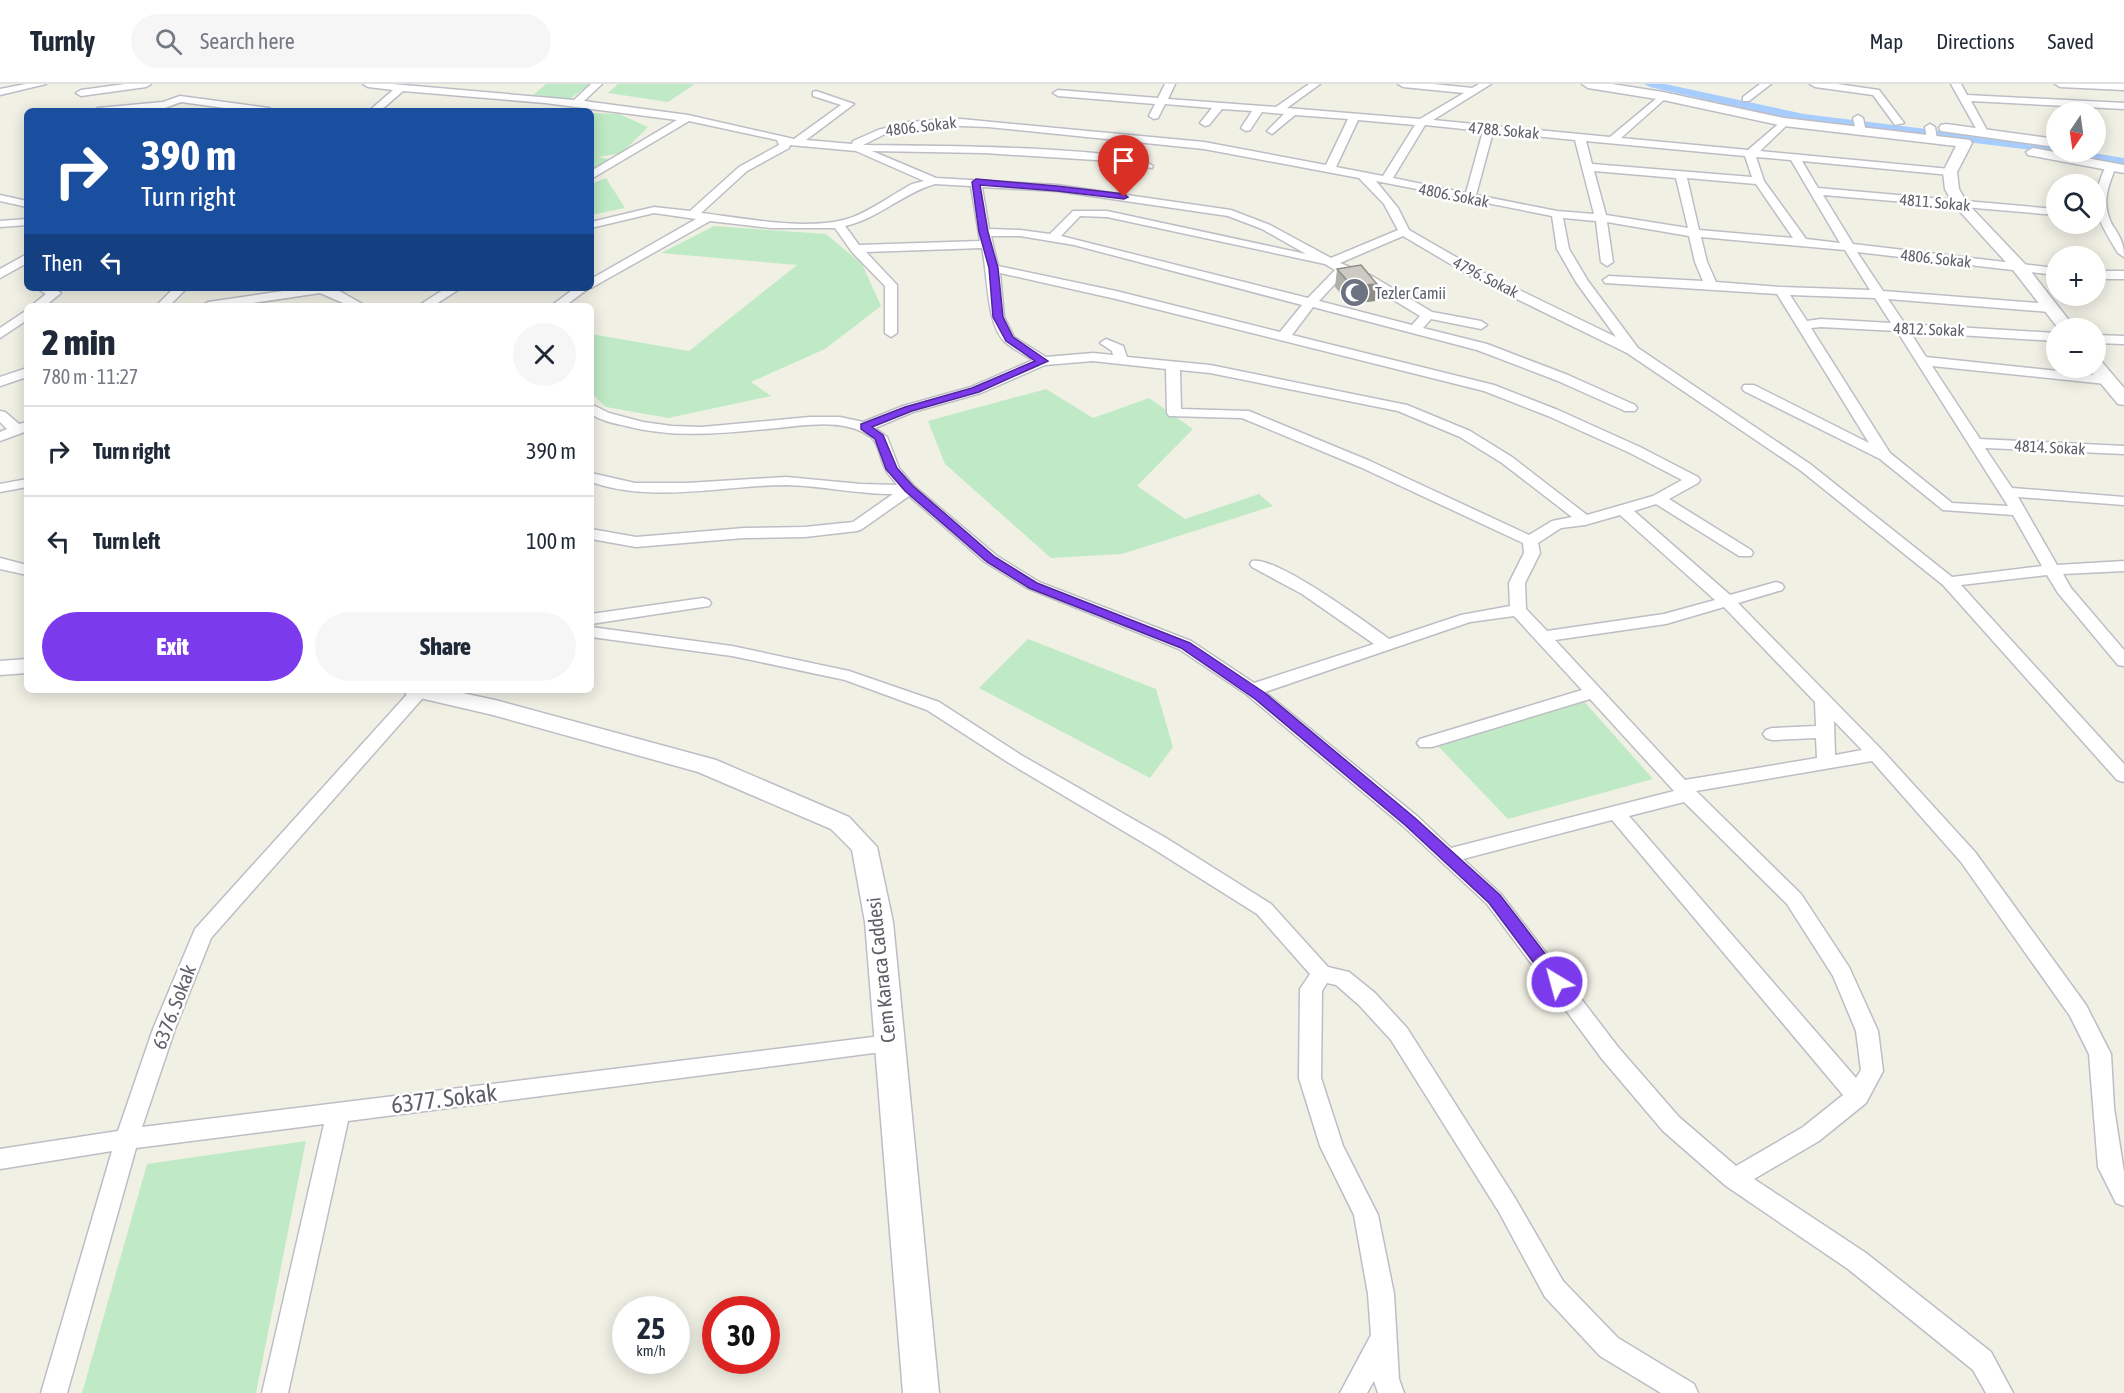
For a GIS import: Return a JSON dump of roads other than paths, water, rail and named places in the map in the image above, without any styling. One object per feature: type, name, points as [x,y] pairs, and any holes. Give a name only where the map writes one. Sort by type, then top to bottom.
[{"type":"street","points":[[6,89],[41,84]]},
{"type":"street","points":[[81,93],[146,84]]},
{"type":"street","points":[[368,84],[575,104],[687,118],[781,138],[785,146],[743,169],[692,215]]},
{"type":"street","points":[[575,104],[597,84]]},
{"type":"street","points":[[1154,116],[1170,84]]},
{"type":"street","points":[[1277,111],[1315,84]]},
{"type":"street","points":[[1403,84],[1474,91]]},
{"type":"street","points":[[1386,181],[1422,122],[1486,84]]},
{"type":"street","points":[[1587,84],[1663,96],[1784,122],[1860,125],[1931,133],[1983,132],[2046,141]]},
{"type":"street","points":[[1741,98],[1766,84]]},
{"type":"street","points":[[1815,84],[1876,92],[1899,123]]},
{"type":"street","points":[[1956,84],[1983,132]]},
{"type":"street","points":[[2060,84],[2124,87]]},
{"type":"street","points":[[2102,85],[2122,108]]},
{"type":"street","points":[[378,108],[401,88]]},
{"type":"street","name":"4788. Sokak","points":[[1058,93],[1422,122],[1950,172]]},
{"type":"street","points":[[796,142],[849,104],[816,94]]},
{"type":"street","points":[[1612,140],[1663,96]]},
{"type":"street","points":[[1741,98],[1860,125],[1899,123],[1965,143],[2117,168],[2106,182]]},
{"type":"street","points":[[1963,98],[2122,108]]},
{"type":"street","points":[[163,108],[180,99],[244,108]]},
{"type":"street","points":[[1205,123],[1219,106]]},
{"type":"street","points":[[1246,128],[1259,110]]},
{"type":"street","points":[[1272,131],[1292,112]]},
{"type":"street","points":[[594,174],[687,118]]},
{"type":"street","points":[[1329,170],[1354,118]]},
{"type":"street","name":"4806. Sokak","points":[[857,146],[878,132],[947,120],[1043,131],[1183,142],[1557,214],[1601,218],[1695,233],[2046,270]]},
{"type":"street","points":[[1784,122],[1750,154],[1759,181],[1802,243]]},
{"type":"street","points":[[1470,198],[1489,129]]},
{"type":"street","points":[[1580,137],[1601,218],[1607,262]]},
{"type":"street","points":[[783,141],[1101,157],[1148,166]]},
{"type":"street","points":[[1965,143],[1950,172],[1952,189],[1961,205],[2019,267],[2058,318]]},
{"type":"street","points":[[857,146],[903,170],[935,181]]},
{"type":"street","points":[[2106,152],[2124,155]]},
{"type":"street","points":[[1794,157],[1900,329],[1924,361],[2007,492],[2064,590],[2124,661]]},
{"type":"street","points":[[1587,167],[1759,181]]},
{"type":"street","points":[[1681,174],[1701,262],[1711,285]]},
{"type":"street","points":[[1284,336],[1337,265],[1404,232],[1399,215],[1383,193],[1362,176]]},
{"type":"street","points":[[594,224],[654,210],[706,218],[794,226],[838,224],[854,221],[916,186],[935,181],[1057,188],[1231,213],[1266,227],[1368,279],[1428,315],[1481,325]]},
{"type":"street","points":[[976,182],[985,238],[993,268],[998,317],[1009,339],[1043,361]]},
{"type":"street","name":"4811. Sokak","points":[[1814,191],[2046,211]]},
{"type":"street","points":[[0,198],[24,203]]},
{"type":"street","points":[[1052,239],[1077,213],[1107,214],[1337,265]]},
{"type":"street","points":[[1557,214],[1563,249],[1582,282],[1633,351],[1805,467],[1949,582],[2124,776]]},
{"type":"street","points":[[594,282],[706,218]]},
{"type":"street","points":[[0,224],[24,222]]},
{"type":"street","points":[[838,224],[856,249],[891,285],[891,333]]},
{"type":"street","points":[[2106,225],[2124,252]]},
{"type":"street","name":"4796. Sokak","points":[[1404,232],[1478,274],[1633,351]]},
{"type":"street","points":[[856,249],[1020,233],[1052,239],[1415,328],[1482,347],[1563,378],[1630,408]]},
{"type":"street","points":[[0,273],[24,260]]},
{"type":"street","points":[[13,267],[24,269]]},
{"type":"street","points":[[993,268],[1284,336],[1489,388],[1563,417],[1693,480],[1658,499],[1585,520],[1557,524],[1530,541]]},
{"type":"street","points":[[2106,275],[2124,275]]},
{"type":"street","points":[[1609,280],[1781,291],[1878,294],[2050,308]]},
{"type":"street","points":[[41,303],[59,291]]},
{"type":"street","points":[[165,303],[178,291]]},
{"type":"street","points":[[250,300],[258,291]]},
{"type":"street","points":[[230,303],[311,291]]},
{"type":"street","points":[[329,291],[354,303]]},
{"type":"street","points":[[429,303],[450,291]]},
{"type":"street","points":[[561,303],[579,291]]},
{"type":"street","points":[[1781,291],[1885,456]]},
{"type":"street","points":[[1415,328],[1428,315]]},
{"type":"street","points":[[0,334],[24,316]]},
{"type":"street","name":"4812. Sokak","points":[[1802,326],[1821,323],[2046,336]]},
{"type":"street","points":[[2106,339],[2124,340]]},
{"type":"street","points":[[1106,343],[1118,349],[1121,359]]},
{"type":"street","points":[[864,427],[908,409],[976,390],[1043,361],[1093,357],[1173,365],[1272,380],[1402,408],[1465,434],[1498,454],[1549,490],[1585,520]]},
{"type":"street","points":[[1924,361],[2046,369]]},
{"type":"street","points":[[1173,365],[1174,412],[1244,414],[1365,464],[1530,541]]},
{"type":"street","points":[[0,382],[24,373]]},
{"type":"street","points":[[2105,378],[2124,400]]},
{"type":"street","points":[[1749,388],[1885,456],[1948,507],[2018,511]]},
{"type":"street","points":[[594,409],[614,419],[672,430],[702,431],[840,421],[864,427],[880,437],[892,469],[909,489],[991,559],[1033,585],[1185,645],[1252,690],[1410,821],[1494,899],[1610,1053],[1671,1124],[1734,1179],[1857,1261],[1982,1361],[2000,1393]]},
{"type":"street","points":[[0,415],[22,428]]},
{"type":"street","points":[[0,437],[22,428]]},
{"type":"street","name":"4814. Sokak","points":[[1976,443],[2124,450]]},
{"type":"street","points":[[594,479],[602,483],[641,487],[699,487],[784,481],[819,482],[854,488],[909,489]]},
{"type":"street","points":[[0,488],[24,484]]},
{"type":"street","points":[[594,535],[636,542],[744,533],[805,532],[857,526],[909,489]]},
{"type":"street","points":[[2007,492],[2124,501]]},
{"type":"street","points":[[1658,499],[1745,553]]},
{"type":"street","points":[[1624,510],[1728,602],[1876,754],[1968,857],[2078,1011],[2100,1054],[2109,1167],[2124,1196]]},
{"type":"street","points":[[1530,541],[1532,553],[1517,583],[1518,610],[1685,791],[1794,899],[1842,973],[1867,1031],[1872,1071],[1858,1096],[1811,1134],[1734,1179]]},
{"type":"street","points":[[0,563],[11,568],[24,570]]},
{"type":"street","points":[[1258,564],[1294,581],[1320,597],[1385,644]]},
{"type":"street","points":[[1949,582],[2052,570],[2124,566]]},
{"type":"street","points":[[1541,637],[1666,619],[1776,587]]},
{"type":"street","points":[[594,619],[704,603]]},
{"type":"street","points":[[1252,690],[1467,618],[1518,610]]},
{"type":"street","points":[[594,632],[732,651],[849,676],[933,706],[1015,759],[1159,843],[1264,909],[1322,974],[1342,978],[1367,999],[1399,1035],[1507,1205],[1554,1289],[1609,1347],[1685,1393]]},
{"type":"street","points":[[0,668],[24,666]]},
{"type":"street","points":[[1426,743],[1594,692]]},
{"type":"street","name":"6376. Sokak","points":[[54,1393],[127,1138],[164,1029],[202,934],[415,693]]},
{"type":"street","name":"Cem Karaca Caddesi","points":[[431,693],[495,708],[707,766],[840,823],[864,847],[879,922],[921,1393]]},
{"type":"street","points":[[1824,700],[1826,763]]},
{"type":"street","points":[[1772,734],[1825,732]]},
{"type":"street","points":[[1448,856],[1616,813],[1685,791],[1876,754]]},
{"type":"street","points":[[1616,813],[1858,1096]]},
{"type":"street","points":[[1322,974],[1311,989],[1310,1078],[1332,1146],[1366,1215],[1381,1294],[1386,1379],[1391,1393]]},
{"type":"street","name":"6377. Sokak","points":[[0,1159],[127,1138],[890,1044]]},
{"type":"street","points":[[275,1393],[338,1113]]},
{"type":"street","points":[[1353,1393],[1384,1336]]},
{"type":"waterway","points":[[1650,84],[1804,118],[2046,148]]},
{"type":"waterway","points":[[2106,159],[2124,162]]},
{"type":"place","name":"Tezler Camii","points":[[1354,293]]}]
